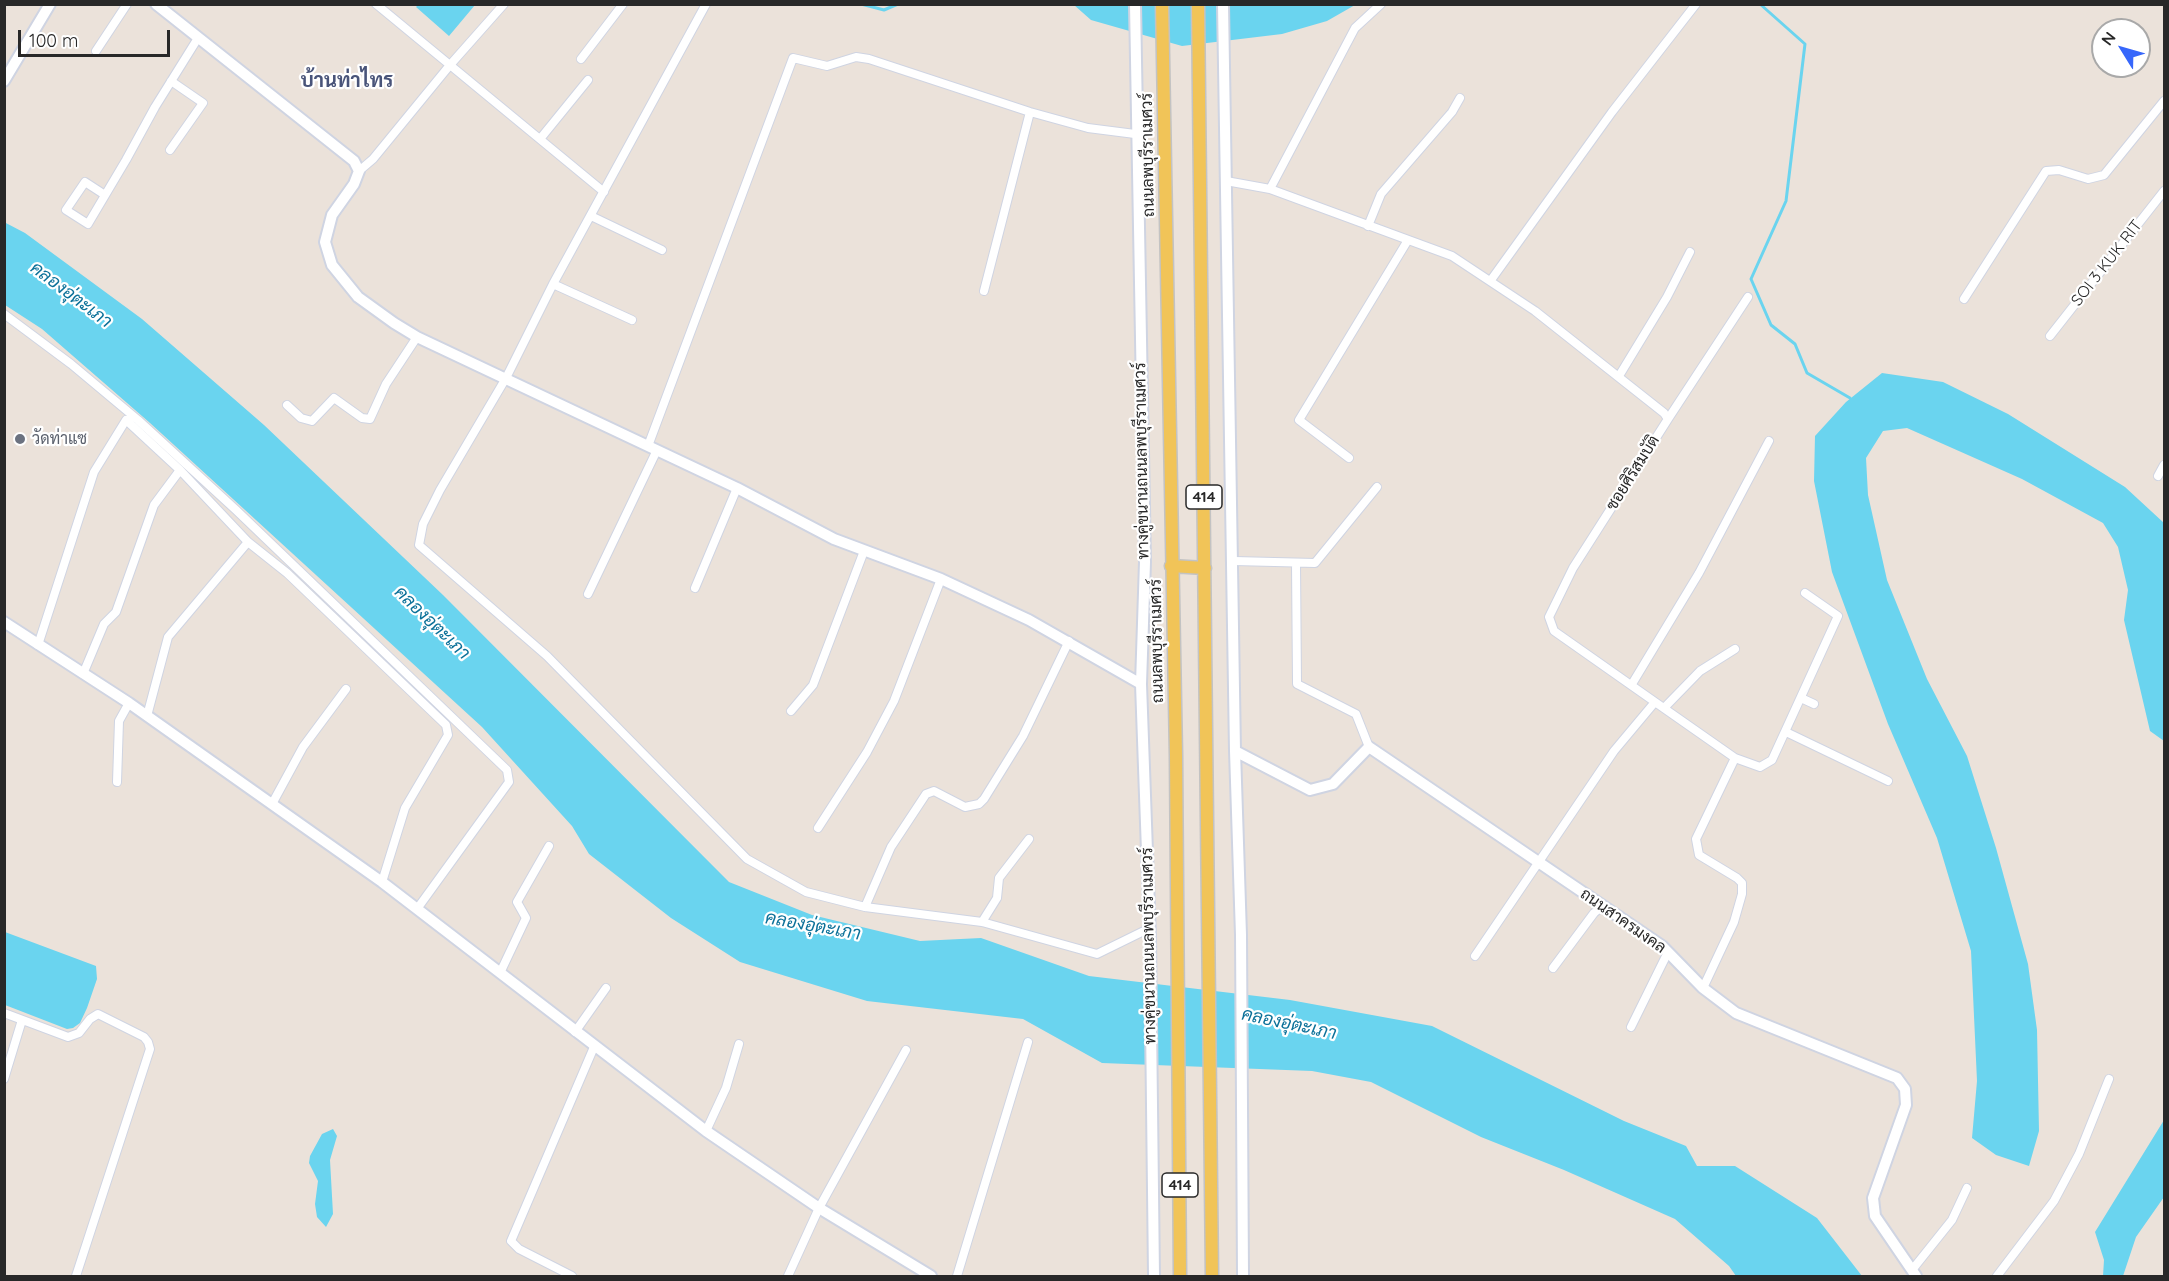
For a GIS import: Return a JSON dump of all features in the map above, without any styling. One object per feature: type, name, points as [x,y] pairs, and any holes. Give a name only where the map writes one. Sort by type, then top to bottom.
[{"type":"main road","name":"ถนนลพบุรีราเมศวร์","points":[[1162,4],[1178,935],[1180,1276]]},
{"type":"main road","name":"414","points":[[1198,4],[1212,1276]]},
{"type":"main road","points":[[1171,566],[1205,568]]},
{"type":"street","points":[[4,81],[50,4]]},
{"type":"street","points":[[96,51],[127,4]]},
{"type":"street","points":[[156,4],[354,161],[359,171]]},
{"type":"street","points":[[376,4],[604,192]]},
{"type":"street","points":[[504,4],[450,65],[373,159],[359,171],[332,215],[326,242],[332,265],[358,297],[417,337],[737,488],[834,539],[941,579],[1069,640],[1141,684]]},
{"type":"street","points":[[581,58],[623,4]]},
{"type":"street","points":[[706,4],[553,284],[506,378],[440,490],[423,524],[419,545],[547,656],[747,859],[806,892],[865,907],[982,922],[1097,954],[1150,932]]},
{"type":"street","name":"ทางคู่ขนานถนนลพบุรีราเมศวร์","points":[[1135,4],[1135,134],[1145,562],[1141,684],[1150,932],[1150,1087],[1154,1276]]},
{"type":"street","name":"414","points":[[1223,4],[1234,561],[1235,751],[1241,935],[1243,1276]]},
{"type":"street","points":[[1270,189],[1355,28],[1381,4]]},
{"type":"street","points":[[1491,280],[1612,112],[1696,4]]},
{"type":"street","points":[[105,195],[85,182],[66,210],[88,224],[198,38]]},
{"type":"street","points":[[588,594],[652,448],[793,58],[827,66],[856,57],[868,59],[1030,112],[1088,128],[1135,134]]},
{"type":"street","points":[[540,139],[588,80]]},
{"type":"street","points":[[170,150],[202,103],[171,81]]},
{"type":"street","points":[[1368,225],[1381,194],[1452,112],[1460,98]]},
{"type":"street","points":[[1964,299],[2046,171],[2058,170],[2088,179],[2104,175],[2164,101]]},
{"type":"street","points":[[984,291],[1030,112]]},
{"type":"street","name":"ซอยศิริสมบัติ","points":[[1226,181],[1270,189],[1452,256],[1491,280],[1619,376],[1664,413],[1668,419],[1573,568],[1550,617],[1554,631],[1735,758]]},
{"type":"street","name":"SOI 3 KUK RIT","points":[[2050,336],[2164,191]]},
{"type":"street","points":[[591,216],[662,250]]},
{"type":"street","points":[[1348,458],[1299,420],[1408,240]]},
{"type":"street","points":[[1619,376],[1668,297],[1690,252]]},
{"type":"street","points":[[553,284],[632,320]]},
{"type":"street","points":[[1668,419],[1748,297]]},
{"type":"street","points":[[4,314],[71,364],[138,420],[236,510],[507,770],[510,777],[509,782],[417,909]]},
{"type":"street","points":[[287,405],[301,418],[312,421],[334,398],[362,418],[370,419],[386,384],[417,337]]},
{"type":"street","points":[[38,645],[94,472],[126,420],[180,470],[248,542],[287,573],[448,729],[448,735],[405,808],[382,882]]},
{"type":"street","points":[[1632,684],[1699,573],[1769,441]]},
{"type":"street","points":[[2158,476],[2164,465]]},
{"type":"street","points":[[83,674],[104,624],[116,612],[154,505],[180,470]]},
{"type":"street","points":[[1234,561],[1315,563],[1377,487]]},
{"type":"street","points":[[695,588],[737,488]]},
{"type":"street","points":[[147,716],[168,637],[248,542]]},
{"type":"street","points":[[791,711],[813,685],[864,551]]},
{"type":"street","points":[[1235,751],[1310,790],[1333,784],[1369,747],[1356,714],[1297,684],[1296,563]]},
{"type":"street","points":[[818,828],[867,752],[894,701],[941,579]]},
{"type":"street","points":[[1703,988],[1734,922],[1743,894],[1742,883],[1737,878],[1699,855],[1696,839],[1735,758],[1760,767],[1772,760],[1839,616],[1805,593]]},
{"type":"street","points":[[4,622],[147,716],[382,882],[706,1131],[819,1208],[931,1276]]},
{"type":"street","points":[[865,907],[891,847],[926,794],[934,791],[965,807],[979,804],[984,799],[1023,736],[1069,640]]},
{"type":"street","points":[[1664,708],[1700,671],[1735,649]]},
{"type":"street","points":[[273,804],[303,747],[346,689]]},
{"type":"street","points":[[1802,698],[1814,704]]},
{"type":"street","points":[[1475,956],[1614,751],[1655,702]]},
{"type":"street","points":[[117,782],[119,721],[129,704]]},
{"type":"street","points":[[1786,732],[1888,781]]},
{"type":"street","name":"ถนนสาครมงคล","points":[[1369,747],[1668,952],[1703,988],[1736,1013],[1897,1078],[1902,1083],[1906,1104],[1873,1197],[1875,1216],[1914,1273]]},
{"type":"street","points":[[982,922],[997,898],[999,879],[1029,839]]},
{"type":"street","points":[[500,974],[526,918],[517,902],[549,846]]},
{"type":"street","points":[[1553,968],[1594,913],[1599,909],[1608,910]]},
{"type":"street","points":[[1631,1027],[1668,952]]},
{"type":"street","points":[[575,1032],[606,988]]},
{"type":"street","points":[[4,1013],[68,1037],[79,1033],[90,1018],[98,1014],[144,1036],[150,1048],[76,1276]]},
{"type":"street","points":[[4,1079],[22,1020]]},
{"type":"street","points":[[957,1276],[1029,1042]]},
{"type":"street","points":[[706,1131],[726,1088],[739,1044]]},
{"type":"street","points":[[572,1276],[510,1241],[594,1047]]},
{"type":"street","points":[[788,1276],[819,1208],[906,1050]]},
{"type":"street","points":[[1997,1276],[2054,1201],[2079,1154],[2109,1079]]},
{"type":"street","points":[[1914,1273],[1952,1221],[1967,1188]]},
{"type":"water","points":[[418,5],[475,5],[449,36],[416,7]]},
{"type":"water","points":[[1074,5],[1355,5],[1327,21],[1282,34],[1182,46],[1091,20]]},
{"type":"water","name":"คลองอุ่ตะเภา","points":[[4,222],[25,233],[142,319],[264,425],[443,595],[729,882],[812,915],[920,941],[981,938],[1089,976],[1290,1000],[1432,1026],[1624,1121],[1686,1146],[1697,1166],[1735,1166],[1817,1218],[1862,1276],[1736,1276],[1729,1266],[1675,1219],[1564,1170],[1481,1137],[1371,1082],[1312,1071],[1102,1063],[1023,1019],[867,1001],[740,962],[671,918],[589,854],[572,826],[482,727],[150,423],[42,329],[5,305]]},
{"type":"water","points":[[1882,373],[1943,382],[2008,414],[2125,487],[2164,523],[2164,741],[2150,731],[2124,620],[2128,590],[2118,547],[2103,523],[2022,479],[1907,428],[1883,431],[1866,458],[1868,495],[1887,580],[1927,679],[1967,756],[1996,848],[2028,964],[2037,1030],[2039,1131],[2029,1166],[1996,1155],[1972,1138],[1977,1081],[1971,951],[1937,838],[1888,724],[1832,572],[1814,481],[1815,436],[1846,402]]},
{"type":"water","points":[[5,932],[96,966],[97,979],[80,1023],[67,1029],[5,1005]]},
{"type":"water","points":[[2164,1120],[2164,1197],[2136,1237],[2123,1276],[2103,1276],[2104,1260],[2095,1232]]},
{"type":"water","points":[[333,1129],[337,1136],[330,1160],[333,1214],[326,1227],[317,1217],[315,1204],[318,1181],[309,1163],[310,1156],[322,1134]]},
{"type":"waterway","points":[[861,4],[884,10],[898,4]]},
{"type":"waterway","points":[[1760,4],[1805,44],[1786,201],[1751,279],[1771,325],[1795,344],[1807,373],[1850,398]]},
{"type":"place","name":"วัดท่าแซ","points":[[20,439]]},
{"type":"district","name":"บ้านท่าไทร","points":[[347,81]]}]
